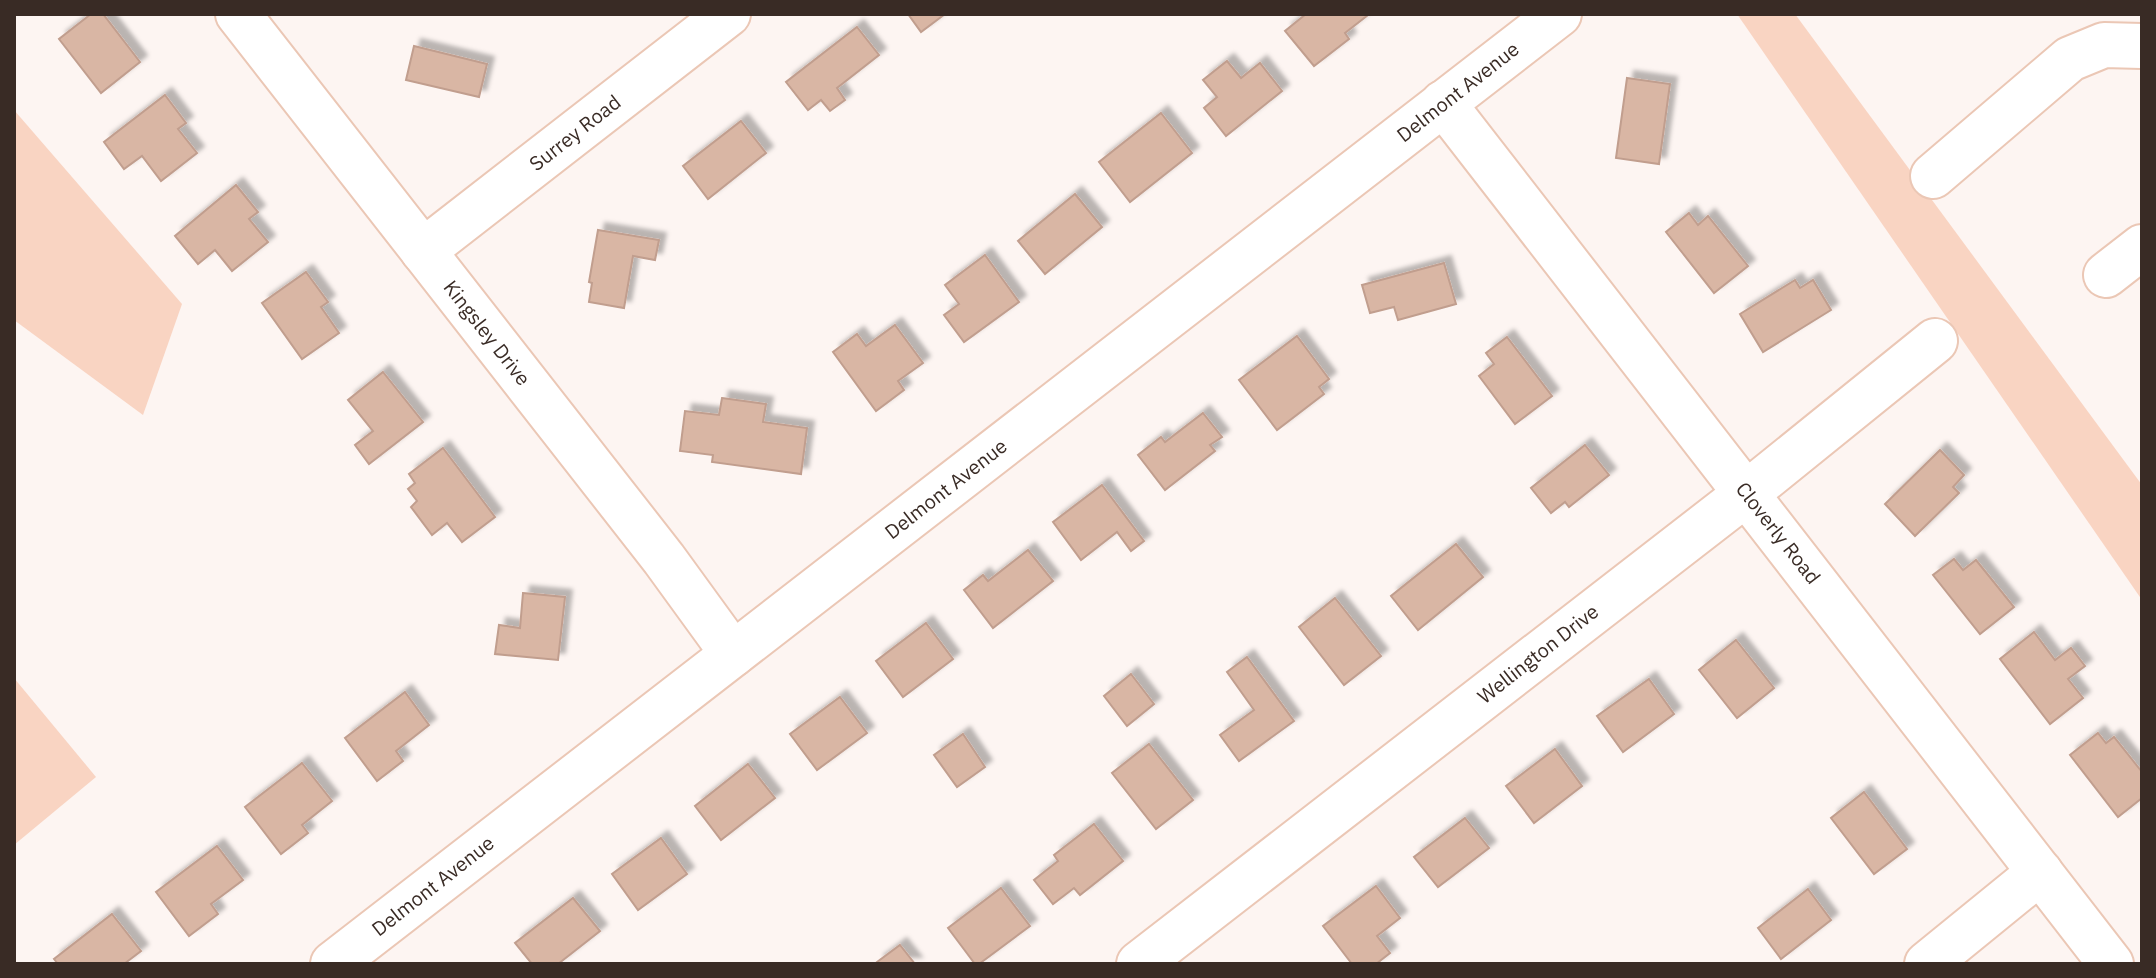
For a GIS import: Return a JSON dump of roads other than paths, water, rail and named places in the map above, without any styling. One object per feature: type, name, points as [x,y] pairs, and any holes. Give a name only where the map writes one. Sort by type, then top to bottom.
[{"type":"street","name":"Kingsley Drive","points":[[238,14],[664,559],[733,654]]},
{"type":"street","name":"Surrey Road","points":[[423,251],[728,14]]},
{"type":"street","name":"Delmont Avenue","points":[[333,964],[1559,14]]},
{"type":"street","points":[[1933,176],[2070,59],[2104,45],[2142,46]]},
{"type":"street","name":"Cloverly Road","points":[[1443,103],[2111,964]]},
{"type":"street","points":[[2106,275],[2142,247]]},
{"type":"street","name":"Wellington Drive","points":[[1139,964],[1747,493],[1935,341]]},
{"type":"street","points":[[1927,964],[2040,872]]}]
